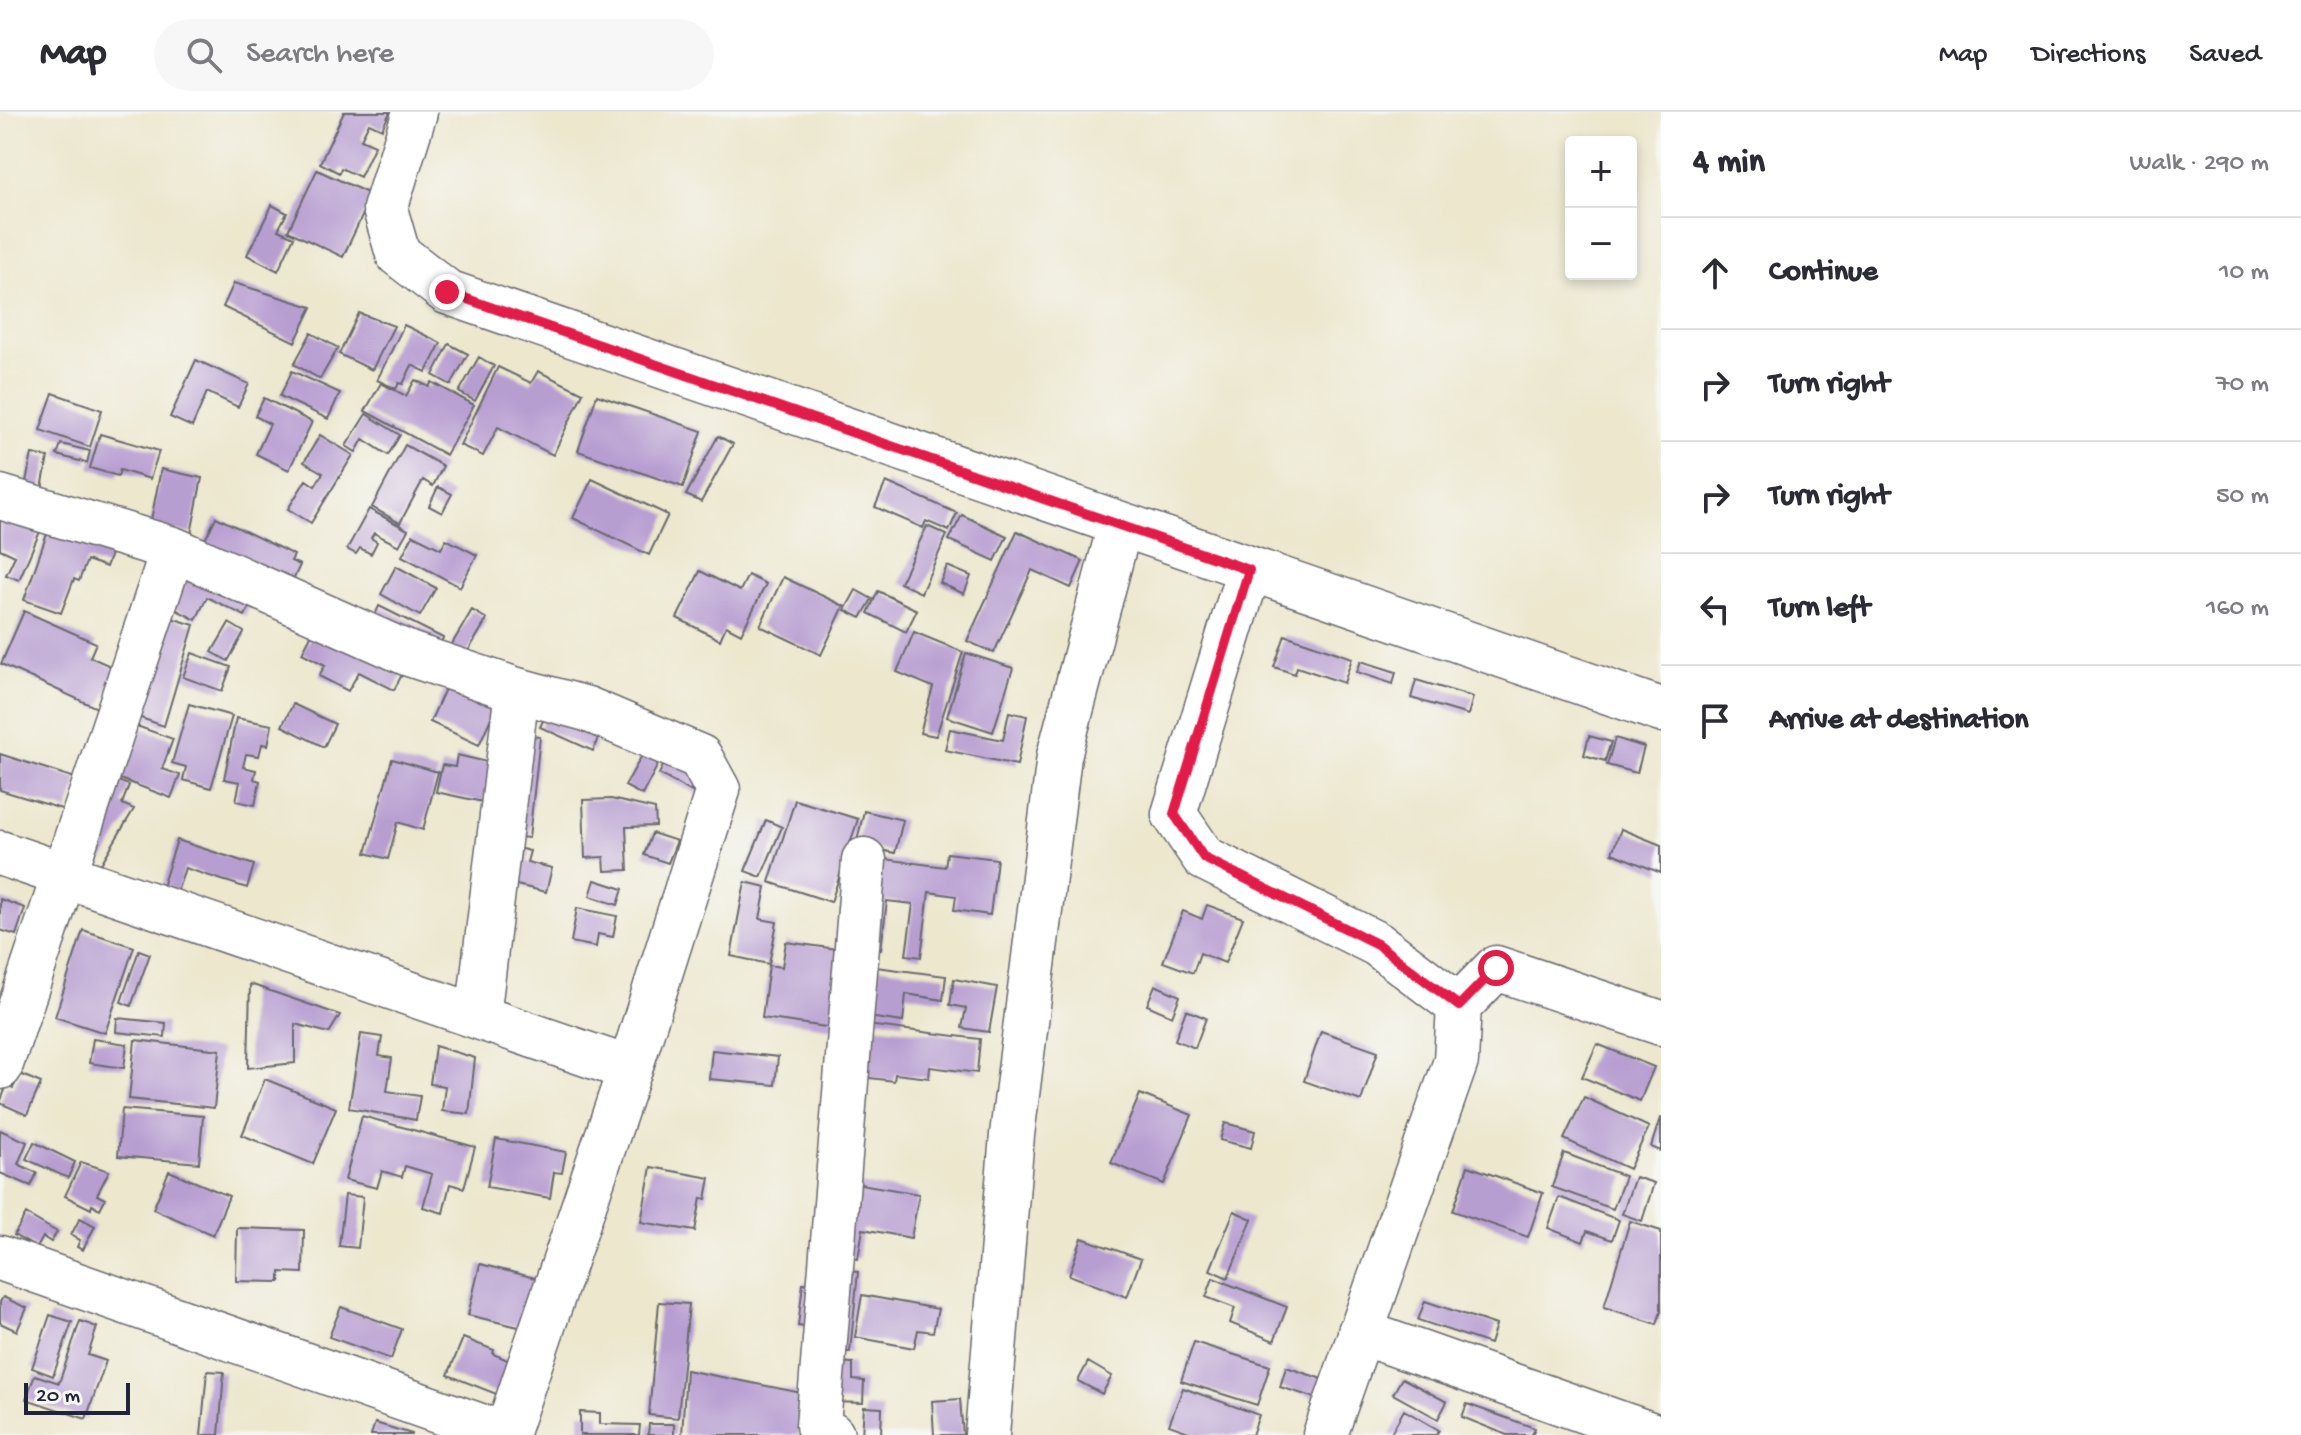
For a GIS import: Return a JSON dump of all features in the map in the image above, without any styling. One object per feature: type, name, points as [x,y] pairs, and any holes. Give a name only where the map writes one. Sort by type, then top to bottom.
[{"type":"street","points":[[415,112],[385,209],[398,254],[447,292],[1661,710]]},
{"type":"street","points":[[0,497],[173,549],[409,654],[517,690],[587,709],[700,757],[718,790],[630,1069],[506,1435],[0,1258]]},
{"type":"street","points":[[987,1435],[1012,1135],[1059,756],[1120,525]]},
{"type":"street","points":[[0,1067],[173,549]]},
{"type":"street","points":[[1249,570],[1174,814],[1204,858],[1377,944],[1459,1006]]},
{"type":"street","points":[[478,1017],[517,690]]},
{"type":"street","points":[[0,853],[630,1069]]},
{"type":"street","points":[[832,1435],[818,1426],[864,860]]},
{"type":"street","points":[[1325,1435],[1456,1061],[1459,1006],[1496,968],[1661,1023]]},
{"type":"street","points":[[1360,1332],[1653,1435]]},
{"type":"building","points":[[344,112],[390,112],[382,129],[369,123],[361,139],[375,145],[360,177],[341,168],[339,173],[320,163]]},
{"type":"building","points":[[317,170],[372,195],[343,257],[288,231]]},
{"type":"building","points":[[272,205],[287,213],[278,230],[294,237],[278,271],[247,255]]},
{"type":"building","points":[[234,283],[312,307],[295,342],[223,307]]},
{"type":"building","points":[[359,313],[394,326],[372,370],[339,354]]},
{"type":"building","points":[[404,325],[441,343],[426,372],[412,365],[403,384],[399,383],[396,389],[377,380]]},
{"type":"building","points":[[311,333],[338,348],[320,379],[294,364]]},
{"type":"building","points":[[449,344],[468,354],[451,385],[433,375]]},
{"type":"building","points":[[479,357],[494,366],[475,401],[459,392]]},
{"type":"building","points":[[196,360],[249,384],[238,407],[207,392],[192,427],[170,417]]},
{"type":"building","points":[[498,367],[531,383],[538,371],[583,393],[553,455],[498,427],[483,456],[460,445]]},
{"type":"building","points":[[292,371],[340,393],[328,419],[280,396]]},
{"type":"building","points":[[415,380],[429,387],[432,382],[474,405],[446,455],[365,411],[381,383],[406,396]]},
{"type":"building","points":[[53,393],[102,410],[90,447],[40,430]]},
{"type":"building","points":[[597,395],[702,431],[683,487],[578,451]]},
{"type":"building","points":[[264,398],[312,422],[289,470],[256,454],[270,424],[255,416]]},
{"type":"building","points":[[366,414],[400,435],[388,455],[363,439],[356,452],[346,446]]},
{"type":"building","points":[[100,434],[159,451],[150,479],[120,470],[118,476],[90,468]]},
{"type":"building","points":[[320,435],[353,455],[311,523],[288,509],[306,480],[315,486],[323,473],[304,462]]},
{"type":"building","points":[[718,436],[733,444],[701,502],[686,495]]},
{"type":"building","points":[[61,444],[90,451],[87,463],[57,455]]},
{"type":"building","points":[[405,445],[443,466],[433,486],[423,480],[400,523],[372,507]]},
{"type":"building","points":[[32,454],[48,457],[40,499],[23,495]]},
{"type":"building","points":[[161,469],[202,478],[191,534],[150,525]]},
{"type":"building","points":[[592,479],[668,515],[649,555],[573,518]]},
{"type":"building","points":[[886,482],[957,513],[949,531],[926,521],[923,528],[875,507]]},
{"type":"building","points":[[438,487],[452,494],[442,513],[429,506]]},
{"type":"building","points":[[0,509],[42,527],[19,580],[6,575],[15,556],[0,549]]},
{"type":"building","points":[[369,509],[408,530],[399,546],[374,533],[371,538],[377,542],[371,554],[360,548],[356,554],[347,549]]},
{"type":"building","points":[[962,515],[1007,536],[995,561],[949,540]]},
{"type":"building","points":[[216,517],[294,555],[291,561],[300,565],[294,578],[285,574],[279,586],[201,548]]},
{"type":"building","points":[[927,526],[947,535],[921,593],[900,583]]},
{"type":"building","points":[[49,528],[112,551],[106,567],[87,560],[79,581],[74,579],[61,613],[24,600]]},
{"type":"building","points":[[1017,531],[1083,561],[1071,588],[1032,570],[994,653],[967,641]]},
{"type":"building","points":[[413,535],[441,549],[446,539],[477,555],[460,587],[402,556]]},
{"type":"building","points":[[188,563],[255,596],[245,616],[207,597],[196,620],[167,605]]},
{"type":"building","points":[[396,566],[436,588],[420,616],[381,594]]},
{"type":"building","points":[[947,566],[971,576],[964,594],[940,583]]},
{"type":"building","points":[[700,571],[740,591],[748,575],[766,584],[741,634],[726,626],[720,640],[677,618]]},
{"type":"building","points":[[783,577],[844,606],[821,655],[760,626]]},
{"type":"building","points":[[856,590],[872,599],[861,618],[845,610]]},
{"type":"building","points":[[878,591],[917,610],[906,632],[868,613]]},
{"type":"building","points":[[379,606],[443,638],[434,657],[370,626]]},
{"type":"building","points":[[472,610],[487,619],[464,658],[449,649]]},
{"type":"building","points":[[24,611],[96,643],[90,657],[117,669],[99,709],[1,664]]},
{"type":"building","points":[[165,616],[194,625],[164,726],[135,716]]},
{"type":"building","points":[[318,622],[406,667],[394,690],[359,672],[348,691],[319,676],[325,665],[302,653]]},
{"type":"building","points":[[229,623],[244,632],[228,661],[212,652]]},
{"type":"building","points":[[914,632],[963,652],[936,736],[920,733],[933,687],[897,672]]},
{"type":"building","points":[[1285,635],[1352,658],[1344,683],[1297,667],[1295,674],[1274,667]]},
{"type":"building","points":[[192,653],[231,667],[222,691],[183,677]]},
{"type":"building","points":[[966,653],[1013,668],[993,732],[947,717]]},
{"type":"building","points":[[1361,661],[1396,672],[1393,684],[1357,672]]},
{"type":"building","points":[[449,680],[498,702],[479,745],[430,722]]},
{"type":"building","points":[[1416,680],[1473,697],[1468,715],[1411,698]]},
{"type":"building","points":[[189,704],[232,716],[211,788],[183,780],[186,767],[172,763]]},
{"type":"building","points":[[293,704],[335,724],[324,747],[282,726]]},
{"type":"building","points":[[549,708],[601,730],[593,751],[540,727]]},
{"type":"building","points":[[1009,712],[1027,716],[1017,765],[945,750],[950,729],[1003,740]]},
{"type":"building","points":[[236,718],[272,725],[268,745],[262,744],[259,756],[246,754],[243,767],[256,770],[254,779],[260,781],[255,805],[236,801],[240,782],[224,779]]},
{"type":"building","points":[[134,725],[173,739],[162,769],[180,775],[171,798],[115,777]]},
{"type":"building","points":[[518,734],[540,737],[529,838],[508,836]]},
{"type":"building","points":[[1589,736],[1611,742],[1605,761],[1584,755]]},
{"type":"building","points":[[1615,738],[1644,747],[1637,773],[1607,765]]},
{"type":"building","points":[[646,748],[662,757],[642,795],[625,786]]},
{"type":"building","points":[[0,754],[78,779],[68,811],[0,790]]},
{"type":"building","points":[[457,755],[500,765],[483,802],[436,792],[442,765],[455,767]]},
{"type":"building","points":[[667,758],[710,781],[701,797],[659,774]]},
{"type":"building","points":[[392,759],[438,772],[423,830],[398,822],[388,859],[366,853]]},
{"type":"building","points":[[113,779],[129,785],[122,804],[134,809],[99,867],[80,862]]},
{"type":"building","points":[[611,799],[655,809],[656,826],[626,827],[628,870],[605,871],[604,857],[585,858],[583,800]]},
{"type":"building","points":[[795,800],[858,819],[831,902],[769,882]]},
{"type":"building","points":[[864,811],[903,820],[895,853],[856,845]]},
{"type":"building","points":[[766,820],[782,827],[761,877],[745,871]]},
{"type":"building","points":[[1621,829],[1661,845],[1661,873],[1612,853]]},
{"type":"building","points":[[652,833],[677,841],[668,863],[644,855]]},
{"type":"building","points":[[177,840],[254,865],[247,888],[185,868],[177,892],[162,887]]},
{"type":"building","points":[[513,847],[530,851],[527,862],[552,868],[546,892],[504,882]]},
{"type":"building","points":[[947,853],[997,859],[990,915],[954,910],[956,896],[929,892],[921,957],[906,955],[913,904],[887,901],[881,950],[865,948],[877,858],[945,867]]},
{"type":"building","points":[[595,880],[623,889],[618,905],[590,896]]},
{"type":"building","points":[[745,882],[766,887],[760,919],[777,922],[769,964],[731,956]]},
{"type":"building","points":[[0,899],[25,908],[16,935],[0,930]]},
{"type":"building","points":[[1207,905],[1243,918],[1225,963],[1200,953],[1193,973],[1163,962],[1183,911],[1202,919]]},
{"type":"building","points":[[577,908],[617,916],[613,937],[598,934],[596,947],[571,942]]},
{"type":"building","points":[[83,930],[134,947],[105,1033],[55,1017]]},
{"type":"building","points":[[786,942],[845,950],[834,1028],[762,1018],[769,965],[782,967]]},
{"type":"building","points":[[139,950],[150,954],[131,1006],[121,1002]]},
{"type":"building","points":[[868,966],[946,976],[943,1000],[906,994],[903,1022],[861,1016]]},
{"type":"building","points":[[954,979],[997,987],[989,1032],[962,1028],[966,1008],[950,1005]]},
{"type":"building","points":[[250,984],[340,1015],[329,1033],[295,1024],[295,1063],[248,1068]]},
{"type":"building","points":[[1155,985],[1180,996],[1172,1016],[1147,1005]]},
{"type":"building","points":[[1186,1010],[1206,1018],[1195,1048],[1175,1040]]},
{"type":"building","points":[[117,1018],[166,1023],[165,1037],[116,1032]]},
{"type":"building","points":[[867,1025],[980,1039],[977,1073],[930,1067],[929,1078],[895,1074],[894,1081],[861,1077]]},
{"type":"building","points":[[1321,1031],[1378,1051],[1361,1101],[1304,1081]]},
{"type":"building","points":[[361,1034],[382,1037],[379,1056],[392,1058],[387,1091],[420,1096],[416,1120],[349,1108]]},
{"type":"building","points":[[93,1039],[127,1044],[124,1068],[89,1063]]},
{"type":"building","points":[[135,1040],[220,1050],[214,1108],[129,1099]]},
{"type":"building","points":[[1597,1044],[1654,1067],[1640,1101],[1582,1077]]},
{"type":"building","points":[[435,1046],[475,1058],[469,1114],[442,1111],[445,1086],[430,1084]]},
{"type":"building","points":[[712,1050],[778,1057],[775,1085],[709,1079]]},
{"type":"building","points":[[20,1074],[41,1083],[27,1115],[0,1103],[7,1085],[13,1088]]},
{"type":"building","points":[[265,1079],[336,1108],[313,1164],[242,1135]]},
{"type":"building","points":[[1140,1094],[1192,1115],[1164,1184],[1111,1163]]},
{"type":"building","points":[[1584,1097],[1649,1127],[1629,1169],[1564,1139]]},
{"type":"building","points":[[122,1109],[203,1116],[199,1163],[118,1156]]},
{"type":"building","points":[[362,1116],[475,1147],[464,1188],[450,1184],[443,1213],[423,1207],[432,1174],[405,1166],[402,1177],[382,1171],[377,1188],[345,1180]]},
{"type":"building","points":[[1661,1118],[1661,1151],[1651,1147]]},
{"type":"building","points":[[1225,1123],[1255,1131],[1251,1148],[1220,1140]]},
{"type":"building","points":[[0,1130],[27,1142],[18,1164],[37,1173],[31,1186],[0,1173]]},
{"type":"building","points":[[496,1139],[566,1152],[562,1173],[554,1172],[550,1198],[487,1187]]},
{"type":"building","points":[[34,1142],[75,1162],[68,1178],[26,1159]]},
{"type":"building","points":[[1564,1153],[1625,1176],[1613,1209],[1552,1187]]},
{"type":"building","points":[[81,1162],[109,1171],[97,1195],[105,1199],[100,1209],[92,1205],[91,1209],[65,1196]]},
{"type":"building","points":[[1468,1166],[1543,1193],[1528,1237],[1453,1211]]},
{"type":"building","points":[[651,1167],[710,1178],[706,1199],[701,1198],[695,1231],[641,1222]]},
{"type":"building","points":[[169,1171],[229,1196],[213,1235],[153,1209]]},
{"type":"building","points":[[1635,1177],[1654,1183],[1642,1221],[1622,1214]]},
{"type":"building","points":[[855,1183],[919,1194],[911,1238],[863,1229],[858,1259],[842,1256]]},
{"type":"building","points":[[345,1195],[363,1197],[358,1248],[339,1246]]},
{"type":"building","points":[[1559,1197],[1619,1220],[1612,1240],[1587,1231],[1583,1242],[1548,1228]]},
{"type":"building","points":[[1234,1211],[1252,1219],[1228,1278],[1210,1270]]},
{"type":"building","points":[[26,1214],[57,1232],[51,1242],[43,1237],[37,1248],[14,1235]]},
{"type":"building","points":[[80,1218],[95,1226],[83,1250],[77,1247],[80,1240],[71,1235]]},
{"type":"building","points":[[1630,1221],[1661,1231],[1661,1311],[1657,1324],[1604,1307]]},
{"type":"building","points":[[237,1228],[304,1230],[303,1273],[280,1272],[280,1282],[236,1281]]},
{"type":"building","points":[[1082,1238],[1141,1259],[1127,1297],[1069,1275]]},
{"type":"building","points":[[480,1264],[539,1279],[527,1329],[468,1315]]},
{"type":"building","points":[[841,1270],[858,1272],[850,1352],[833,1351]]},
{"type":"building","points":[[1213,1278],[1287,1307],[1274,1341],[1230,1323],[1235,1308],[1206,1297]]},
{"type":"building","points":[[803,1283],[821,1285],[817,1328],[798,1326]]},
{"type":"building","points":[[862,1295],[938,1309],[933,1332],[918,1330],[914,1348],[855,1337]]},
{"type":"building","points":[[3,1297],[27,1308],[17,1331],[0,1323],[0,1302]]},
{"type":"building","points":[[1425,1301],[1496,1325],[1490,1344],[1418,1320]]},
{"type":"building","points":[[659,1302],[689,1304],[678,1418],[649,1415]]},
{"type":"building","points":[[341,1307],[402,1329],[391,1359],[329,1337]]},
{"type":"building","points":[[50,1315],[72,1322],[53,1376],[32,1368]]},
{"type":"building","points":[[80,1321],[97,1327],[88,1355],[106,1361],[86,1419],[26,1399],[35,1375],[59,1383]]},
{"type":"building","points":[[463,1338],[494,1350],[493,1354],[522,1366],[509,1399],[448,1375]]},
{"type":"building","points":[[1194,1342],[1270,1366],[1257,1405],[1181,1381]]},
{"type":"building","points":[[833,1362],[853,1363],[853,1380],[864,1381],[863,1403],[831,1402]]},
{"type":"building","points":[[1088,1362],[1112,1376],[1102,1394],[1078,1381]]},
{"type":"building","points":[[1286,1367],[1325,1380],[1319,1399],[1280,1387]]},
{"type":"building","points":[[686,1370],[802,1393],[799,1435],[682,1435]]},
{"type":"building","points":[[207,1371],[224,1372],[219,1435],[201,1435]]},
{"type":"building","points":[[1402,1378],[1447,1402],[1438,1419],[1393,1394]]},
{"type":"building","points":[[1183,1388],[1259,1415],[1252,1435],[1197,1435],[1169,1425]]},
{"type":"building","points":[[960,1399],[963,1435],[934,1435],[932,1401]]},
{"type":"building","points":[[1467,1404],[1535,1428],[1532,1435],[1507,1435],[1462,1417]]},
{"type":"building","points":[[864,1407],[882,1408],[881,1435],[862,1435]]},
{"type":"building","points":[[1404,1410],[1439,1430],[1436,1435],[1390,1435]]},
{"type":"building","points":[[580,1412],[600,1413],[600,1424],[640,1425],[639,1435],[580,1435]]},
{"type":"building","points":[[375,1423],[412,1434],[412,1435],[371,1435]]},
{"type":"building","points":[[649,1424],[674,1424],[674,1435],[648,1435]]},
{"type":"route","points":[[447,292],[1249,570],[1174,814],[1204,858],[1377,944],[1459,1006],[1496,968]]}]
